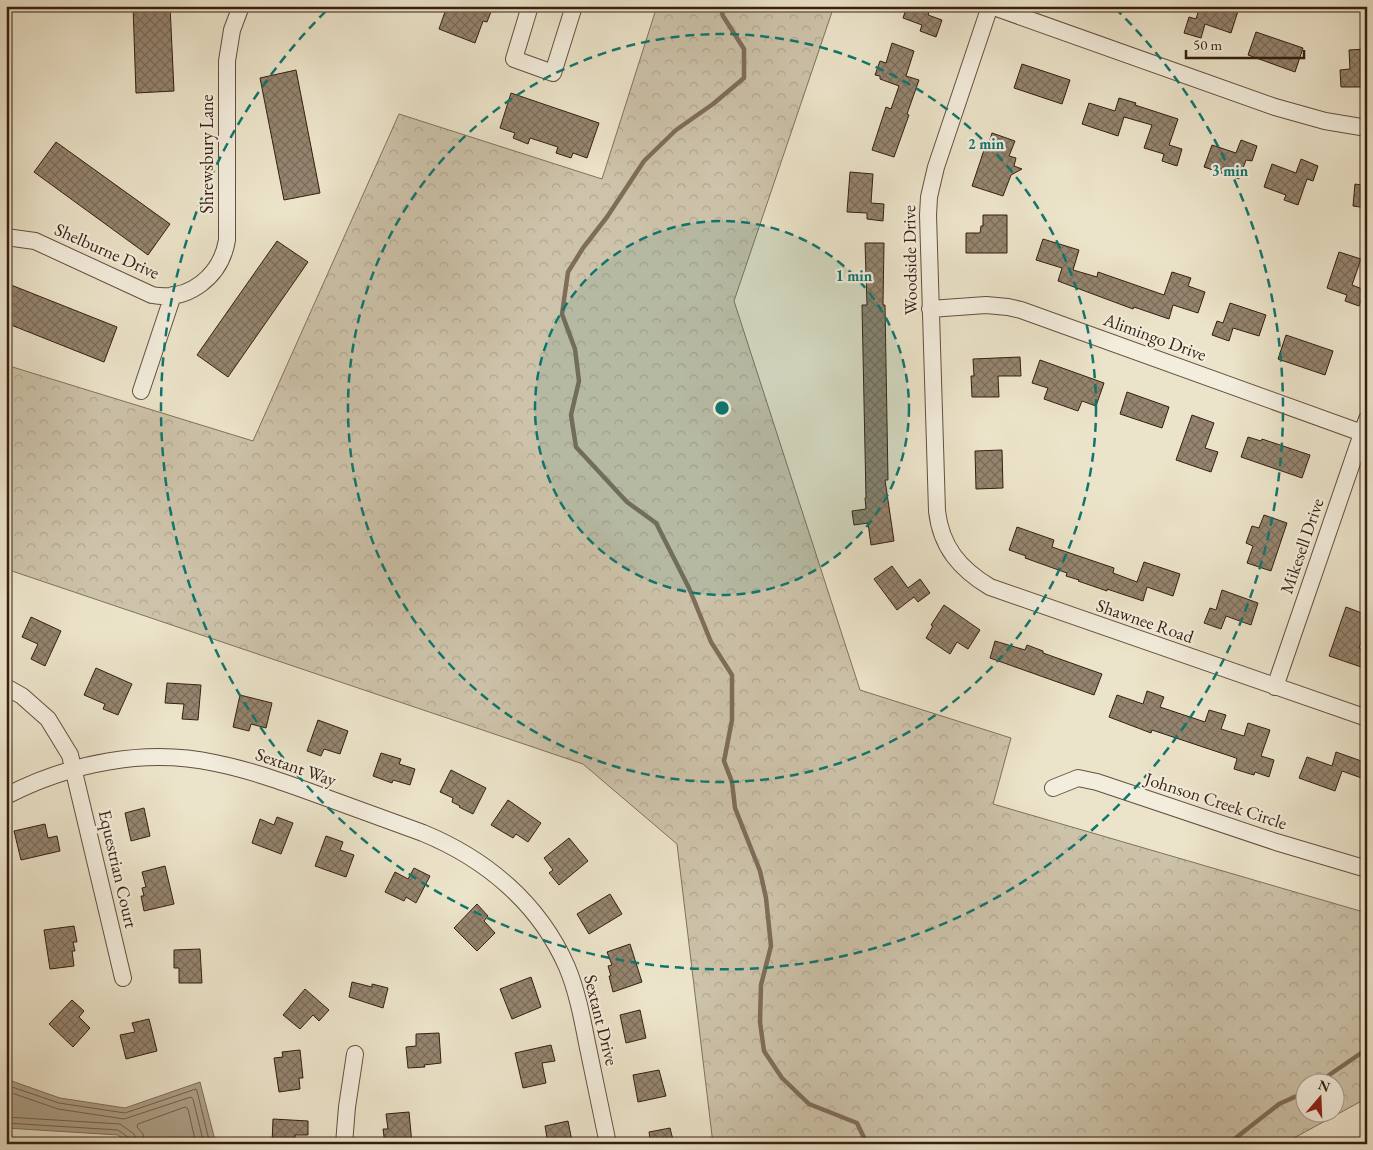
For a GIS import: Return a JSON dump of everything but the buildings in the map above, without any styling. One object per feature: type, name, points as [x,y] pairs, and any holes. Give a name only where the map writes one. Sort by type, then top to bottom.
[{"type":"street","name":"Shrewsbury Lane","points":[[192,290],[214,271],[226,245],[227,61],[232,30],[240,6]]},
{"type":"street","points":[[530,6],[514,59],[553,73],[574,6]]},
{"type":"street","points":[[990,6],[1275,107],[1325,121],[1367,128]]},
{"type":"street","name":"Woodside Drive","points":[[939,523],[930,309],[928,215],[931,184],[940,152],[990,6]]},
{"type":"street","name":"Shelburne Drive","points":[[6,237],[35,241],[152,295],[173,295],[192,290]]},
{"type":"street","points":[[141,392],[173,295]]},
{"type":"street","name":"Alimingo Drive","points":[[930,309],[986,305],[1021,310],[1364,426]]},
{"type":"street","name":"Mikesell Drive","points":[[1275,687],[1364,426]]},
{"type":"street","name":"Shawnee Road","points":[[939,523],[943,536],[956,559],[966,571],[990,587],[1367,718]]},
{"type":"street","name":"Equestrian Court","points":[[6,688],[22,696],[48,719],[64,743],[75,769],[123,978]]},
{"type":"street","name":"Sextant Way","points":[[6,796],[27,786],[75,769],[110,762],[155,758],[191,759],[250,771],[444,842],[492,871]]},
{"type":"street","name":"Johnson Creek Circle","points":[[1053,788],[1078,778],[1097,782],[1276,842],[1367,869]]},
{"type":"street","name":"Sextant Drive","points":[[492,871],[532,910],[567,967],[579,1002],[608,1144]]},
{"type":"street","points":[[344,1144],[346,1115],[355,1054]]},
{"type":"green space","points":[[657,6],[834,6],[734,301],[860,690],[1011,738],[993,804],[1367,913],[1367,1098],[1346,1110],[1346,1072],[1296,1072],[1296,1122],[1323,1122],[1283,1144],[713,1144],[677,844],[583,764],[6,569],[6,365],[253,441],[399,114],[602,179]]},
{"type":"water","points":[[6,1079],[60,1098],[125,1108],[200,1082],[216,1144],[128,1144],[118,1135],[6,1128]]},
{"type":"waterway","points":[[720,6],[723,16],[744,49],[744,78],[713,104],[676,130],[644,161],[568,272],[562,314],[575,349],[579,381],[571,415],[576,447],[627,502],[656,523],[689,588],[711,642],[732,675],[732,720],[724,761],[732,782],[735,808],[760,871],[766,898],[771,946],[761,985],[760,1022],[764,1051],[782,1078],[809,1104],[857,1123],[867,1144]]},
{"type":"waterway","points":[[1334,1072],[1367,1049]]},
{"type":"waterway","points":[[1228,1144],[1279,1104],[1296,1096]]}]
